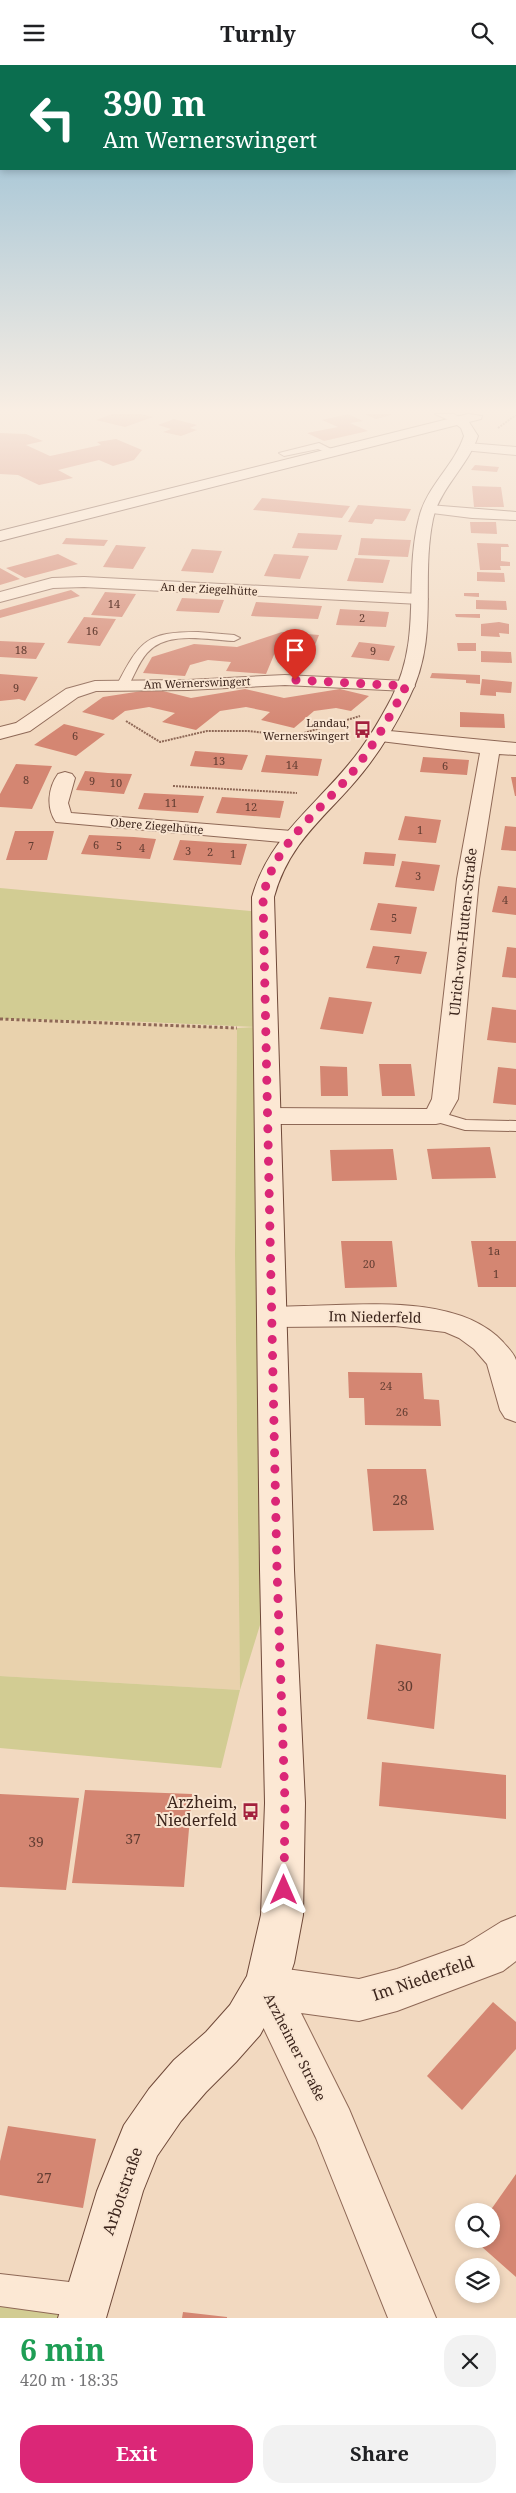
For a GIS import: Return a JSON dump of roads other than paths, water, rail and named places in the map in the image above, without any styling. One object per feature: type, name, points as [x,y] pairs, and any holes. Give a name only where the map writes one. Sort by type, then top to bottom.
[{"type":"street","points":[[0,522],[59,519]]},
{"type":"street","points":[[0,535],[61,519]]},
{"type":"street","name":"Arzheimer Straße","points":[[412,2318],[333,2125],[265,1987],[279,1936],[284,1890],[285,1803],[277,1570],[263,897],[266,883],[276,860],[292,837],[342,784],[379,736],[393,685],[416,663],[422,629],[420,599],[422,549],[427,519]]},
{"type":"street","name":"An der Ziegelhütte","points":[[0,597],[52,583],[84,582],[420,599]]},
{"type":"street","name":"Am Wernerswingert","points":[[0,733],[23,727],[72,693],[95,686],[188,685],[285,679],[393,685]]},
{"type":"street","points":[[379,736],[516,749]]},
{"type":"street","name":"Ulrich-von-Hutten-Straße","points":[[436,1116],[445,1099],[472,845],[486,784],[490,748]]},
{"type":"street","name":"Obere Ziegelhütte","points":[[65,778],[58,803],[63,818],[292,837]]},
{"type":"street","points":[[268,1117],[436,1116]]},
{"type":"street","name":"Im Niederfeld","points":[[273,1317],[410,1316],[448,1322],[468,1329],[485,1341],[498,1356],[506,1374],[516,1410]]},
{"type":"street","name":"Im Niederfeld","points":[[265,1987],[358,2000],[397,1990],[467,1965],[488,1956],[516,1936]]},
{"type":"street","name":"Arbotstraße","points":[[84,2309],[120,2191],[140,2141],[184,2083],[221,2047],[245,2020],[265,1987]]},
{"type":"lane","points":[[123,685],[142,650],[149,644],[165,638],[184,635],[234,638]]},
{"type":"lane","points":[[436,1116],[466,1125],[516,1126]]},
{"type":"lane","points":[[0,2290],[84,2309]]},
{"type":"place","name":"Landau, Wernerswingert","points":[[363,729]]},
{"type":"place","name":"Arzheim, Niederfeld","points":[[251,1811]]}]
